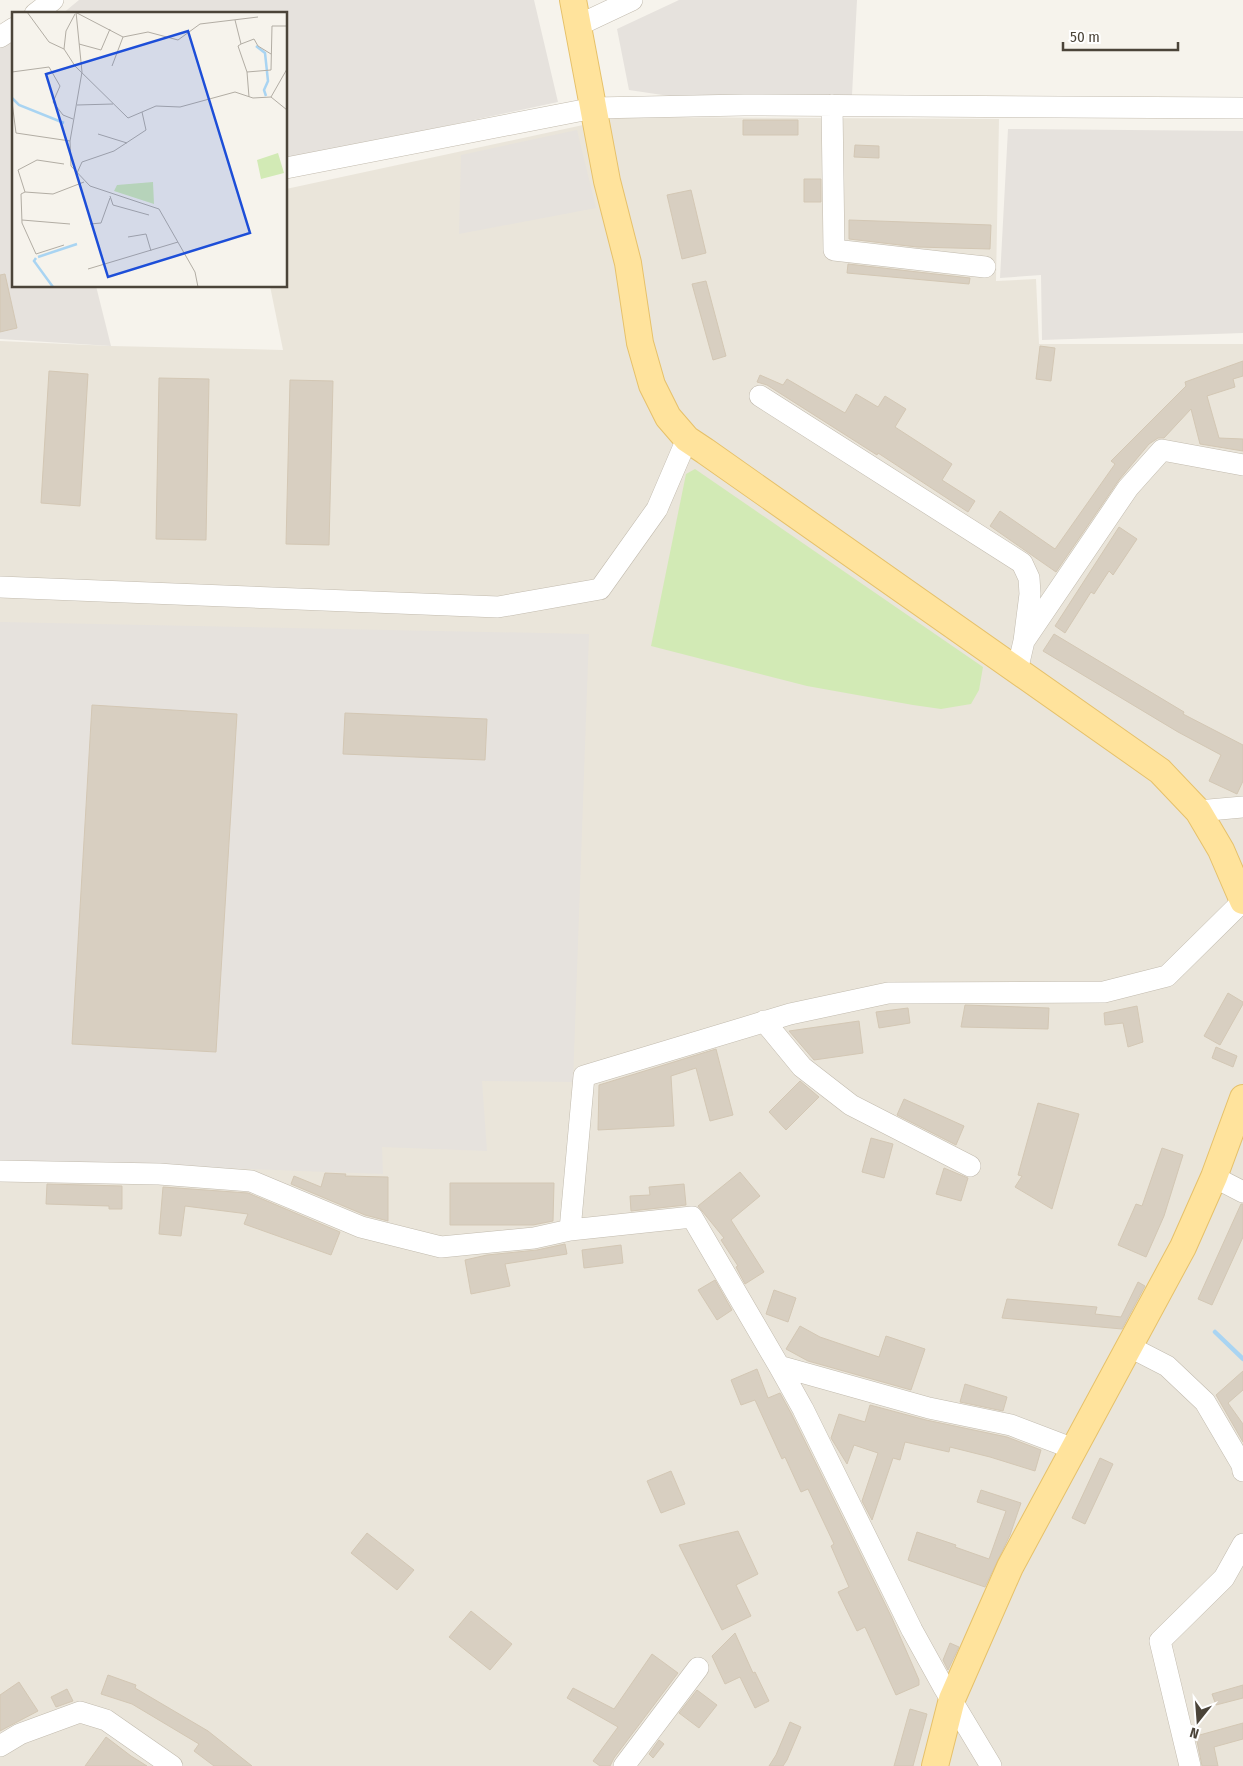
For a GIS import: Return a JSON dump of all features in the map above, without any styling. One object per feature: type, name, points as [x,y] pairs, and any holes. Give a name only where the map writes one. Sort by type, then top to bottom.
[{"type":"main road","points":[[573,0],[607,181],[628,263],[640,343],[652,385],[668,417],[687,439],[1160,772],[1198,811],[1221,850],[1243,901]]},
{"type":"main road","points":[[935,1766],[952,1699],[1010,1567],[1183,1247],[1214,1176],[1243,1098]]},
{"type":"street","points":[[38,12],[53,0]]},
{"type":"street","points":[[579,25],[632,0]]},
{"type":"street","points":[[0,37],[12,29]]},
{"type":"street","points":[[288,168],[594,108],[744,105],[1243,108]]},
{"type":"street","points":[[832,105],[834,250],[985,267]]},
{"type":"street","points":[[760,396],[1022,563],[1029,578],[1030,594],[1024,640],[1017,671]]},
{"type":"street","points":[[0,587],[498,608],[600,589],[656,509],[687,439]]},
{"type":"street","points":[[1024,640],[1128,488],[1162,450],[1243,464]]},
{"type":"street","points":[[1198,811],[1243,807]]},
{"type":"street","points":[[570,1230],[584,1076],[764,1021],[888,993],[1104,992],[1167,976],[1243,901]]},
{"type":"street","points":[[764,1021],[802,1067],[851,1105],[970,1166]]},
{"type":"street","points":[[0,1170],[159,1174],[251,1181],[361,1227],[441,1247],[534,1238],[570,1230],[692,1217],[802,1409],[912,1630],[943,1686],[992,1766]]},
{"type":"street","points":[[1214,1176],[1243,1192]]},
{"type":"street","points":[[1130,1347],[1167,1366],[1205,1402],[1242,1465],[1243,1471]]},
{"type":"street","points":[[779,1366],[929,1408],[1011,1425],[1074,1449]]},
{"type":"street","points":[[1190,1766],[1160,1641],[1224,1578],[1243,1544]]},
{"type":"street","points":[[624,1766],[698,1668]]},
{"type":"street","points":[[0,1746],[20,1734],[80,1712],[106,1720],[172,1766]]},
{"type":"shaded area","points":[[79,0],[534,0],[558,102],[288,160],[288,12],[64,12]]},
{"type":"shaded area","points":[[679,0],[857,0],[852,95],[676,97],[629,90],[617,29]]},
{"type":"shaded area","points":[[12,32],[12,288],[96,288],[111,346],[0,339],[0,41]]},
{"type":"shaded area","points":[[620,117],[999,119],[996,281],[1036,279],[1039,344],[1243,344],[1243,1766],[0,1766],[0,341],[283,350],[270,288],[288,288],[288,189]]},
{"type":"shaded area","points":[[1008,129],[1243,131],[1243,333],[1042,340],[1041,275],[1000,278]]},
{"type":"shaded area","points":[[577,130],[596,208],[459,234],[461,155]]},
{"type":"shaded area","points":[[0,622],[589,634],[573,1082],[482,1081],[487,1151],[382,1147],[383,1174],[0,1160]]},
{"type":"green space","points":[[695,469],[983,667],[979,690],[971,704],[941,709],[807,686],[651,646],[686,474]]},
{"type":"building","points":[[743,120],[798,120],[798,135],[743,135]]},
{"type":"building","points":[[855,145],[879,146],[879,158],[854,157]]},
{"type":"building","points":[[804,179],[821,179],[821,202],[804,202]]},
{"type":"building","points":[[691,190],[706,253],[682,259],[667,195]]},
{"type":"building","points":[[849,220],[991,225],[990,249],[917,247],[849,239]]},
{"type":"building","points":[[848,264],[970,278],[969,284],[847,273]]},
{"type":"building","points":[[5,274],[17,328],[0,332],[0,275]]},
{"type":"building","points":[[706,281],[726,356],[713,360],[692,284]]},
{"type":"building","points":[[1040,346],[1055,348],[1051,381],[1036,379]]},
{"type":"building","points":[[1243,361],[1243,376],[1233,379],[1235,387],[1207,396],[1219,438],[1243,439],[1243,451],[1200,444],[1191,409],[1164,438],[1158,438],[1149,444],[1119,480],[1056,572],[990,526],[1000,511],[1055,549],[1115,464],[1111,461],[1186,386],[1185,382]]},
{"type":"building","points":[[49,371],[88,374],[80,506],[41,503]]},
{"type":"building","points":[[760,375],[783,385],[787,379],[845,413],[856,394],[878,407],[885,396],[906,409],[895,427],[952,464],[942,480],[975,501],[968,512],[878,453],[877,455],[767,385],[757,382]]},
{"type":"building","points":[[159,378],[209,379],[206,540],[156,539]]},
{"type":"building","points":[[290,380],[333,381],[329,545],[286,544]]},
{"type":"building","points":[[1119,527],[1137,539],[1113,575],[1109,571],[1094,594],[1091,592],[1065,633],[1055,626]]},
{"type":"building","points":[[1054,634],[1184,712],[1183,714],[1243,745],[1243,781],[1237,794],[1209,781],[1221,755],[1178,732],[1043,651]]},
{"type":"building","points":[[92,705],[237,714],[216,1052],[72,1044]]},
{"type":"building","points":[[345,713],[487,719],[485,760],[343,754]]},
{"type":"building","points":[[1228,993],[1243,1002],[1243,1004],[1220,1045],[1204,1036]]},
{"type":"building","points":[[965,1005],[1049,1008],[1048,1029],[961,1027]]},
{"type":"building","points":[[1137,1006],[1143,1042],[1128,1047],[1123,1023],[1105,1025],[1104,1013]]},
{"type":"building","points":[[908,1008],[910,1023],[879,1028],[876,1012]]},
{"type":"building","points":[[859,1021],[863,1053],[814,1060],[789,1031]]},
{"type":"building","points":[[1216,1047],[1237,1056],[1233,1067],[1212,1058]]},
{"type":"building","points":[[716,1049],[733,1115],[710,1121],[696,1068],[671,1076],[674,1126],[598,1130],[599,1085]]},
{"type":"building","points":[[800,1081],[819,1097],[786,1130],[769,1112]]},
{"type":"building","points":[[904,1099],[964,1126],[956,1145],[897,1115]]},
{"type":"building","points":[[1038,1103],[1079,1114],[1052,1209],[1015,1187],[1022,1176],[1018,1175]]},
{"type":"building","points":[[871,1138],[893,1144],[884,1178],[862,1172]]},
{"type":"building","points":[[1162,1148],[1183,1155],[1164,1216],[1146,1257],[1118,1245],[1136,1204],[1142,1206]]},
{"type":"building","points":[[944,1168],[968,1178],[961,1201],[936,1194]]},
{"type":"building","points":[[740,1172],[760,1196],[731,1220],[764,1272],[745,1284],[736,1267],[738,1266],[721,1240],[724,1238],[698,1206]]},
{"type":"building","points":[[325,1173],[346,1174],[345,1176],[388,1177],[388,1221],[365,1215],[291,1184],[294,1176],[321,1187]]},
{"type":"building","points":[[450,1183],[554,1183],[553,1221],[533,1225],[450,1225]]},
{"type":"building","points":[[47,1184],[122,1186],[122,1209],[109,1209],[109,1206],[46,1204]]},
{"type":"building","points":[[684,1184],[686,1205],[631,1211],[630,1196],[650,1195],[649,1187]]},
{"type":"building","points":[[163,1187],[248,1193],[340,1232],[331,1255],[244,1224],[248,1214],[185,1206],[181,1236],[159,1234]]},
{"type":"building","points":[[1241,1204],[1243,1204],[1243,1237],[1212,1305],[1198,1299]]},
{"type":"building","points":[[565,1244],[567,1254],[505,1264],[510,1286],[471,1294],[465,1260],[487,1255],[537,1250]]},
{"type":"building","points":[[621,1245],[623,1263],[584,1268],[582,1250]]},
{"type":"building","points":[[715,1280],[732,1310],[717,1320],[698,1290]]},
{"type":"building","points":[[1138,1282],[1145,1286],[1122,1329],[1002,1318],[1007,1299],[1097,1307],[1095,1314],[1121,1317]]},
{"type":"building","points":[[774,1290],[796,1298],[788,1322],[766,1314]]},
{"type":"building","points":[[800,1326],[820,1337],[879,1357],[886,1336],[925,1349],[911,1390],[808,1361],[786,1349]]},
{"type":"building","points":[[757,1369],[768,1398],[780,1393],[792,1415],[891,1616],[919,1680],[919,1685],[896,1695],[865,1627],[857,1631],[838,1592],[849,1587],[831,1546],[834,1544],[808,1489],[801,1492],[785,1457],[782,1459],[755,1400],[741,1405],[731,1380]]},
{"type":"building","points":[[1243,1371],[1243,1390],[1228,1403],[1243,1424],[1243,1442],[1216,1395]]},
{"type":"building","points":[[965,1384],[1007,1397],[1003,1411],[960,1402]]},
{"type":"building","points":[[870,1405],[926,1420],[1007,1437],[1041,1450],[1035,1471],[950,1447],[949,1452],[905,1442],[900,1460],[893,1458],[872,1520],[862,1501],[878,1453],[854,1445],[847,1464],[831,1438],[839,1414],[865,1422]]},
{"type":"building","points":[[1100,1458],[1113,1464],[1085,1524],[1072,1518]]},
{"type":"building","points":[[671,1471],[685,1504],[661,1513],[647,1481]]},
{"type":"building","points":[[981,1490],[1021,1503],[1010,1535],[985,1587],[908,1560],[917,1532],[956,1545],[955,1547],[989,1559],[1006,1511],[977,1502]]},
{"type":"building","points":[[738,1531],[758,1574],[736,1585],[751,1616],[722,1630],[679,1545]]},
{"type":"building","points":[[367,1533],[414,1570],[397,1590],[351,1553]]},
{"type":"building","points":[[471,1611],[512,1644],[490,1670],[449,1637]]},
{"type":"building","points":[[735,1633],[753,1673],[755,1672],[769,1701],[755,1708],[740,1677],[725,1684],[712,1656]]},
{"type":"building","points":[[950,1643],[959,1647],[948,1670],[943,1660]]},
{"type":"building","points":[[652,1654],[678,1673],[610,1766],[600,1766],[593,1761],[618,1727],[567,1698],[573,1688],[614,1709]]},
{"type":"building","points":[[108,1675],[136,1685],[135,1688],[208,1731],[252,1766],[214,1766],[194,1751],[199,1744],[132,1704],[101,1694]]},
{"type":"building","points":[[19,1682],[38,1711],[0,1731],[0,1695]]},
{"type":"building","points":[[1243,1685],[1243,1698],[1216,1705],[1212,1694]]},
{"type":"building","points":[[67,1689],[73,1701],[56,1707],[51,1697]]},
{"type":"building","points":[[697,1690],[717,1705],[699,1728],[679,1713]]},
{"type":"building","points":[[910,1709],[927,1714],[913,1766],[894,1766]]},
{"type":"building","points":[[790,1722],[801,1727],[787,1760],[783,1766],[769,1766],[776,1755]]},
{"type":"building","points":[[1243,1723],[1243,1739],[1214,1747],[1218,1766],[1202,1766],[1196,1736]]},
{"type":"building","points":[[106,1737],[131,1756],[147,1766],[85,1766]]},
{"type":"building","points":[[659,1740],[664,1744],[653,1758],[649,1754]]},
{"type":"waterway","points":[[1215,1332],[1243,1359]]}]
